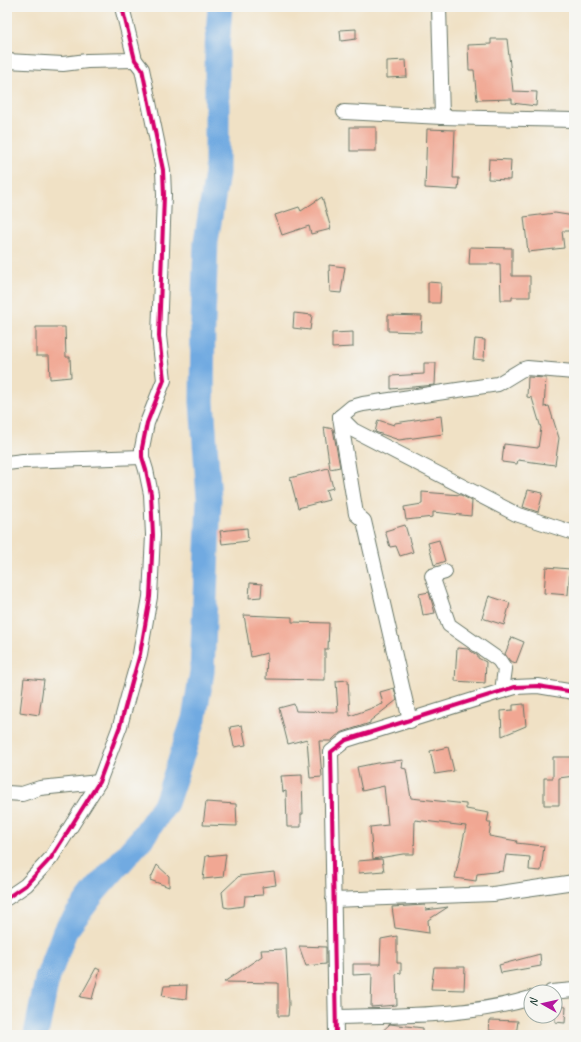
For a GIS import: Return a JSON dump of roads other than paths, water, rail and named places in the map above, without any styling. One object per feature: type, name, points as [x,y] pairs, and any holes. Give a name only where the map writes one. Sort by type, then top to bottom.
[{"type":"street","points":[[7,898],[26,885],[51,858],[99,782],[120,726],[140,654],[150,597],[153,535],[151,494],[142,457],[147,423],[164,380],[159,336],[164,195],[163,170],[156,132],[145,90],[142,69],[135,60],[122,7]]},
{"type":"street","points":[[439,7],[442,117]]},
{"type":"street","points":[[7,61],[63,64],[87,61],[135,60]]},
{"type":"street","points":[[344,112],[442,117],[574,120]]},
{"type":"street","points":[[340,417],[352,407],[363,404],[498,384],[527,368],[574,372]]},
{"type":"street","points":[[340,417],[353,430],[516,514],[574,533]]},
{"type":"street","points":[[340,417],[356,514],[364,521],[410,721]]},
{"type":"street","points":[[7,463],[23,461],[142,457]]},
{"type":"street","points":[[445,572],[432,576],[449,625],[500,660],[505,669],[502,691]]},
{"type":"street","points":[[336,1035],[331,752],[346,740],[515,687],[538,686],[574,692]]},
{"type":"street","points":[[7,793],[22,794],[40,788],[99,782]]},
{"type":"street","points":[[333,900],[493,894],[574,886]]},
{"type":"street","points":[[563,991],[574,990]]},
{"type":"street","points":[[336,1017],[431,1014],[483,1009],[508,1005],[523,1000]]},
{"type":"waterway","points":[[36,1035],[47,979],[65,931],[95,891],[142,838],[166,803],[194,719],[202,672],[209,498],[202,402],[203,322],[206,241],[217,173],[217,48],[220,7]]}]
